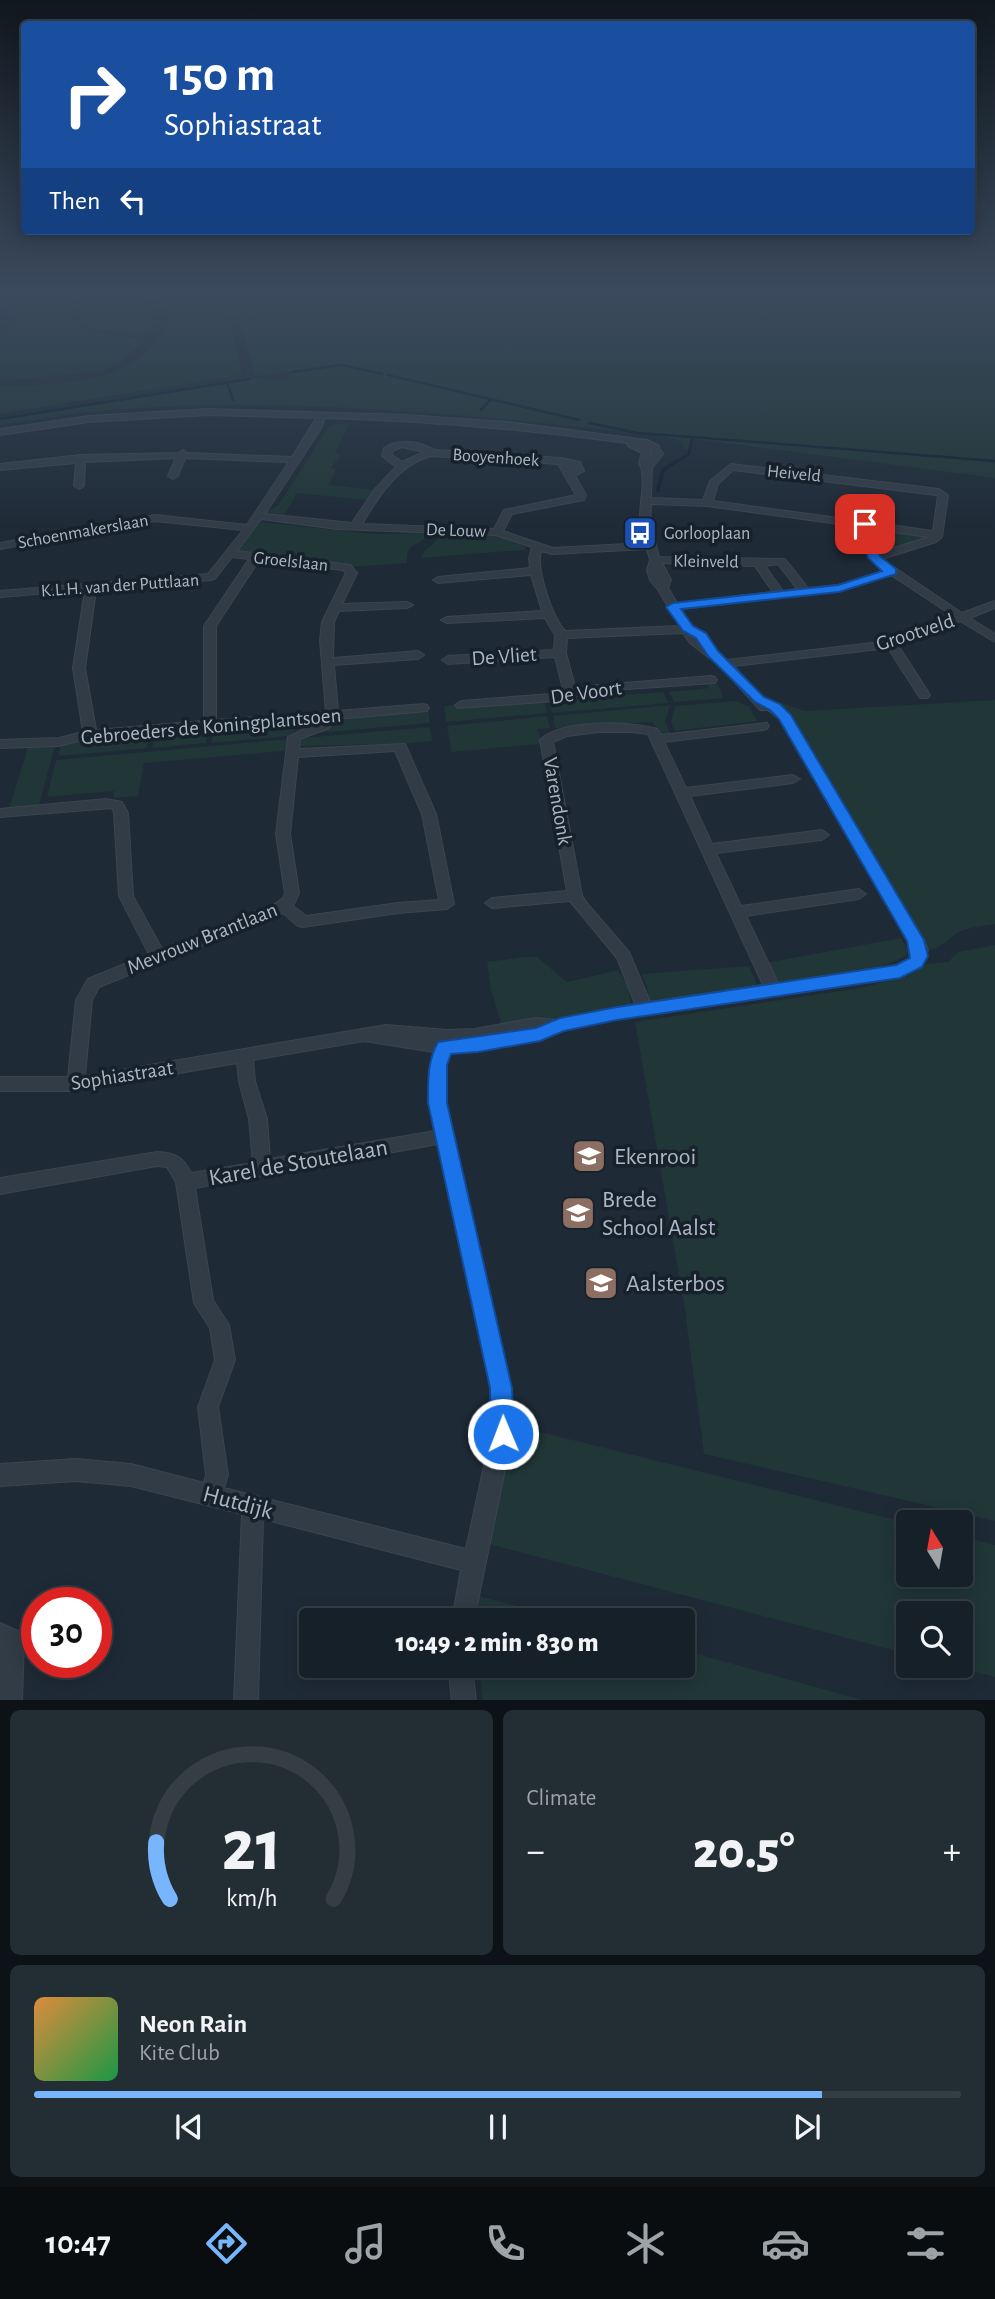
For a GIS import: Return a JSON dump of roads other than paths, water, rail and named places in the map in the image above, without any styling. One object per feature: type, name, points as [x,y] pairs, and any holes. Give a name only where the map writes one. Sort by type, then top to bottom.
[{"type":"street","points":[[0,432],[78,420],[208,412],[507,425],[655,447],[658,454],[647,468],[644,501],[655,560],[653,574],[694,640],[725,664]]},
{"type":"street","name":"K.L.H. van der Puttlaan","points":[[0,594],[204,579],[215,574],[258,516],[321,416]]},
{"type":"street","points":[[607,438],[643,449],[647,452],[644,463],[647,468]]},
{"type":"street","name":"Booyenhoek","points":[[402,467],[387,456],[387,450],[392,445],[402,443],[426,448],[432,453]]},
{"type":"street","points":[[0,467],[81,458],[183,453],[295,460]]},
{"type":"street","points":[[173,476],[183,453]]},
{"type":"street","name":"Booyenhoek","points":[[356,525],[372,499],[413,458],[432,453],[561,461],[581,495],[580,498],[508,512],[497,532]]},
{"type":"street","points":[[79,486],[81,458]]},
{"type":"street","name":"Heiveld","points":[[707,503],[713,484],[731,467],[939,492],[943,495],[938,535]]},
{"type":"street","points":[[644,501],[707,503],[938,535]]},
{"type":"street","name":"De Louw","points":[[258,516],[337,526],[497,532],[537,547],[564,551],[651,546]]},
{"type":"street","name":"Schoenmakerslaan","points":[[0,546],[155,518],[250,527]]},
{"type":"street","points":[[865,524],[874,558],[932,540],[938,535]]},
{"type":"street","name":"De Vliet","points":[[537,547],[533,556],[555,631],[561,634],[560,653],[571,696]]},
{"type":"street","name":"Groelslaan","points":[[231,554],[346,567],[352,573],[328,622],[327,662],[332,715]]},
{"type":"street","points":[[210,724],[210,626],[256,557]]},
{"type":"street","name":"Grootveld","points":[[874,558],[963,619]]},
{"type":"street","name":"Kleinveld","points":[[655,560],[758,563],[781,561],[805,592]]},
{"type":"street","name":"Kleinveld","points":[[758,563],[780,595]]},
{"type":"street","points":[[438,580],[537,571]]},
{"type":"street","name":"Kleinveld","points":[[673,607],[839,588],[891,572]]},
{"type":"street","points":[[90,734],[79,657],[91,587]]},
{"type":"street","points":[[963,619],[995,604]]},
{"type":"street","points":[[335,608],[407,605]]},
{"type":"street","name":"De Vliet","points":[[447,620],[549,614]]},
{"type":"street","points":[[963,619],[995,639]]},
{"type":"street","name":"Grootveld","points":[[725,664],[891,644],[963,619]]},
{"type":"street","points":[[561,634],[572,636],[688,629]]},
{"type":"street","points":[[891,644],[924,695]]},
{"type":"street","name":"De Vliet","points":[[448,660],[560,653]]},
{"type":"street","points":[[327,662],[418,655]]},
{"type":"street","name":"Sophiastraat","points":[[0,1084],[76,1084],[368,1036],[478,1045],[540,1034],[560,1025],[645,1009],[900,971],[916,962],[920,950],[916,940],[789,727],[770,714],[760,699],[725,664]]},
{"type":"street","name":"De Voort","points":[[461,705],[571,696],[580,689],[711,680]]},
{"type":"street","name":"Gebroeders de Koningplantsoen","points":[[0,744],[59,742],[90,734],[423,708]]},
{"type":"street","points":[[284,906],[303,922],[398,908],[447,904],[429,814],[400,747],[290,752],[294,737],[325,725],[332,715]]},
{"type":"street","name":"Varendonk","points":[[645,1009],[629,964],[578,903],[575,895],[546,740],[559,732],[638,726],[653,732],[656,739],[763,726]]},
{"type":"street","points":[[656,739],[773,990]]},
{"type":"street","name":"Mevrouw Brantlaan","points":[[76,1084],[87,990],[93,983],[284,906],[290,901],[292,893],[283,834],[290,752]]},
{"type":"street","points":[[682,793],[793,779]]},
{"type":"street","points":[[0,813],[117,804],[121,813],[126,896],[158,956]]},
{"type":"street","points":[[708,849],[822,835]]},
{"type":"street","points":[[737,912],[859,894]]},
{"type":"street","points":[[492,903],[575,895]]},
{"type":"street","points":[[446,1042],[438,1065],[437,1103],[501,1388],[503,1410],[502,1438],[465,1608]]},
{"type":"street","points":[[244,1056],[247,1081],[258,1119],[262,1168]]},
{"type":"street","name":"Karel de Stoutelaan","points":[[0,1186],[157,1159],[172,1160],[180,1169],[185,1182],[444,1136]]},
{"type":"street","points":[[185,1182],[204,1303],[219,1325],[225,1360],[208,1408],[217,1475],[212,1494]]},
{"type":"street","name":"Hutdijk","points":[[0,1475],[76,1470],[131,1475],[473,1562]]},
{"type":"street","points":[[246,1700],[253,1505]]},
{"type":"street","points":[[0,1634],[12,1640],[10,1700]]},
{"type":"street","points":[[461,1678],[464,1700]]},
{"type":"waterway","points":[[292,372],[297,371]]},
{"type":"waterway","points":[[370,371],[382,374]]},
{"type":"waterway","points":[[388,375],[579,420]]},
{"type":"waterway","points":[[227,383],[250,379]]},
{"type":"waterway","points":[[0,419],[227,383]]},
{"type":"waterway","points":[[227,383],[233,400]]},
{"type":"waterway","points":[[481,410],[490,400]]},
{"type":"waterway","points":[[589,423],[638,433],[692,437]]},
{"type":"waterway","points":[[674,463],[689,454],[692,437]]},
{"type":"waterway","points":[[692,437],[995,461]]},
{"type":"waterway","points":[[658,490],[663,470],[677,461]]},
{"type":"place","name":"Gorlooplaan","points":[[640,533]]},
{"type":"place","name":"Ekenrooi","points":[[589,1156]]},
{"type":"place","name":"Brede School Aalst","points":[[578,1213]]},
{"type":"place","name":"Aalsterbos","points":[[601,1283]]}]
